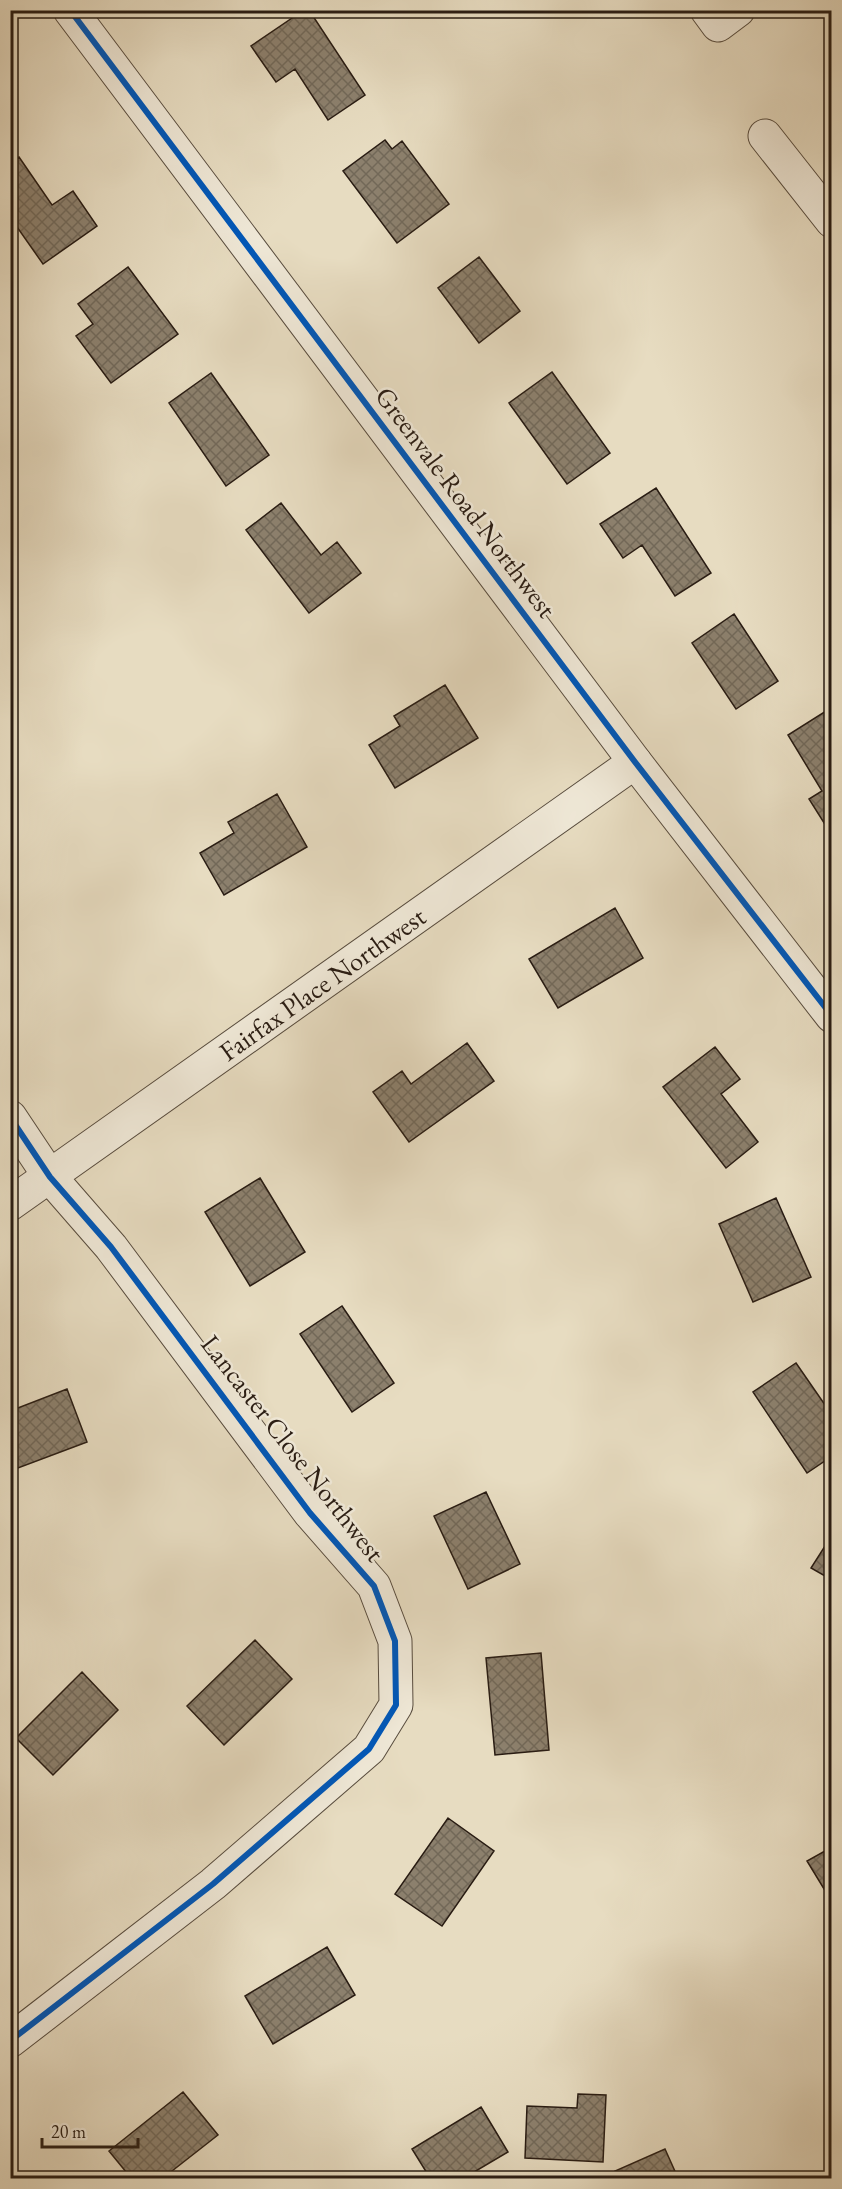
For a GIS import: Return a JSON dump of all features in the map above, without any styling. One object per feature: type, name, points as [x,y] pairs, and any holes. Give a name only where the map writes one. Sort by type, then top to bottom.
[{"type":"street","name":"Greenvale Road Northwest","points":[[70,10],[635,762],[831,1016]]},
{"type":"street","points":[[707,10],[718,25],[738,10]]},
{"type":"street","points":[[765,136],[831,220]]},
{"type":"street","name":"Fairfax Place Northwest","points":[[10,1204],[635,762]]},
{"type":"street","name":"Lancaster Close Northwest","points":[[10,1117],[50,1177],[111,1247],[310,1513],[374,1586],[395,1641],[396,1705],[369,1749],[343,1772],[213,1884],[10,2041]]},
{"type":"building","points":[[304,10],[309,10],[365,95],[328,120],[295,69],[276,82],[251,46]]},
{"type":"building","points":[[385,140],[392,149],[402,141],[449,204],[397,243],[343,171]]},
{"type":"building","points":[[19,157],[52,205],[73,191],[97,226],[43,264],[10,217],[10,162]]},
{"type":"building","points":[[479,257],[520,311],[479,343],[438,288]]},
{"type":"building","points":[[128,267],[178,334],[111,383],[76,336],[93,324],[78,304]]},
{"type":"building","points":[[552,372],[610,453],[567,484],[509,403]]},
{"type":"building","points":[[211,373],[269,455],[226,486],[169,403]]},
{"type":"building","points":[[656,488],[711,573],[675,596],[642,545],[623,558],[600,524]]},
{"type":"building","points":[[281,503],[321,555],[337,542],[361,573],[309,613],[246,530]]},
{"type":"building","points":[[734,614],[778,681],[736,709],[692,643]]},
{"type":"building","points":[[445,685],[478,738],[395,788],[369,745],[400,726],[394,716]]},
{"type":"building","points":[[826,711],[832,720],[831,834],[809,799],[822,791],[788,735]]},
{"type":"building","points":[[277,794],[307,847],[224,895],[200,853],[234,833],[228,822]]},
{"type":"building","points":[[615,908],[643,958],[558,1008],[529,959]]},
{"type":"building","points":[[467,1043],[494,1081],[409,1142],[373,1092],[402,1071],[411,1084]]},
{"type":"building","points":[[715,1047],[740,1079],[721,1094],[758,1142],[726,1168],[663,1087]]},
{"type":"building","points":[[260,1178],[305,1252],[250,1286],[205,1212]]},
{"type":"building","points":[[776,1198],[811,1277],[753,1302],[719,1224]]},
{"type":"building","points":[[342,1306],[394,1383],[352,1412],[300,1334]]},
{"type":"building","points":[[796,1363],[832,1415],[832,1456],[807,1473],[753,1392]]},
{"type":"building","points":[[67,1389],[87,1442],[10,1471],[10,1411]]},
{"type":"building","points":[[486,1492],[520,1564],[468,1589],[434,1516]]},
{"type":"building","points":[[832,1535],[832,1580],[811,1568]]},
{"type":"building","points":[[255,1640],[292,1679],[224,1745],[187,1706]]},
{"type":"building","points":[[541,1653],[549,1750],[495,1755],[486,1658]]},
{"type":"building","points":[[82,1672],[118,1710],[53,1775],[16,1738]]},
{"type":"building","points":[[448,1818],[494,1851],[442,1926],[395,1894]]},
{"type":"building","points":[[832,1847],[832,1902],[807,1861]]},
{"type":"building","points":[[327,1947],[355,1995],[273,2044],[245,1996]]},
{"type":"building","points":[[183,2092],[218,2135],[163,2178],[131,2178],[109,2151]]},
{"type":"building","points":[[578,2094],[606,2095],[603,2162],[525,2158],[527,2106],[577,2108]]},
{"type":"building","points":[[481,2107],[508,2152],[464,2178],[430,2178],[412,2149]]},
{"type":"building","points":[[665,2149],[678,2178],[619,2178],[615,2171]]},
{"type":"cycle path","points":[[70,10],[635,762],[832,1016]]},
{"type":"cycle path","points":[[10,1117],[50,1177],[111,1247],[310,1513],[374,1586],[395,1641],[396,1705],[369,1749],[213,1884],[10,2041]]}]
